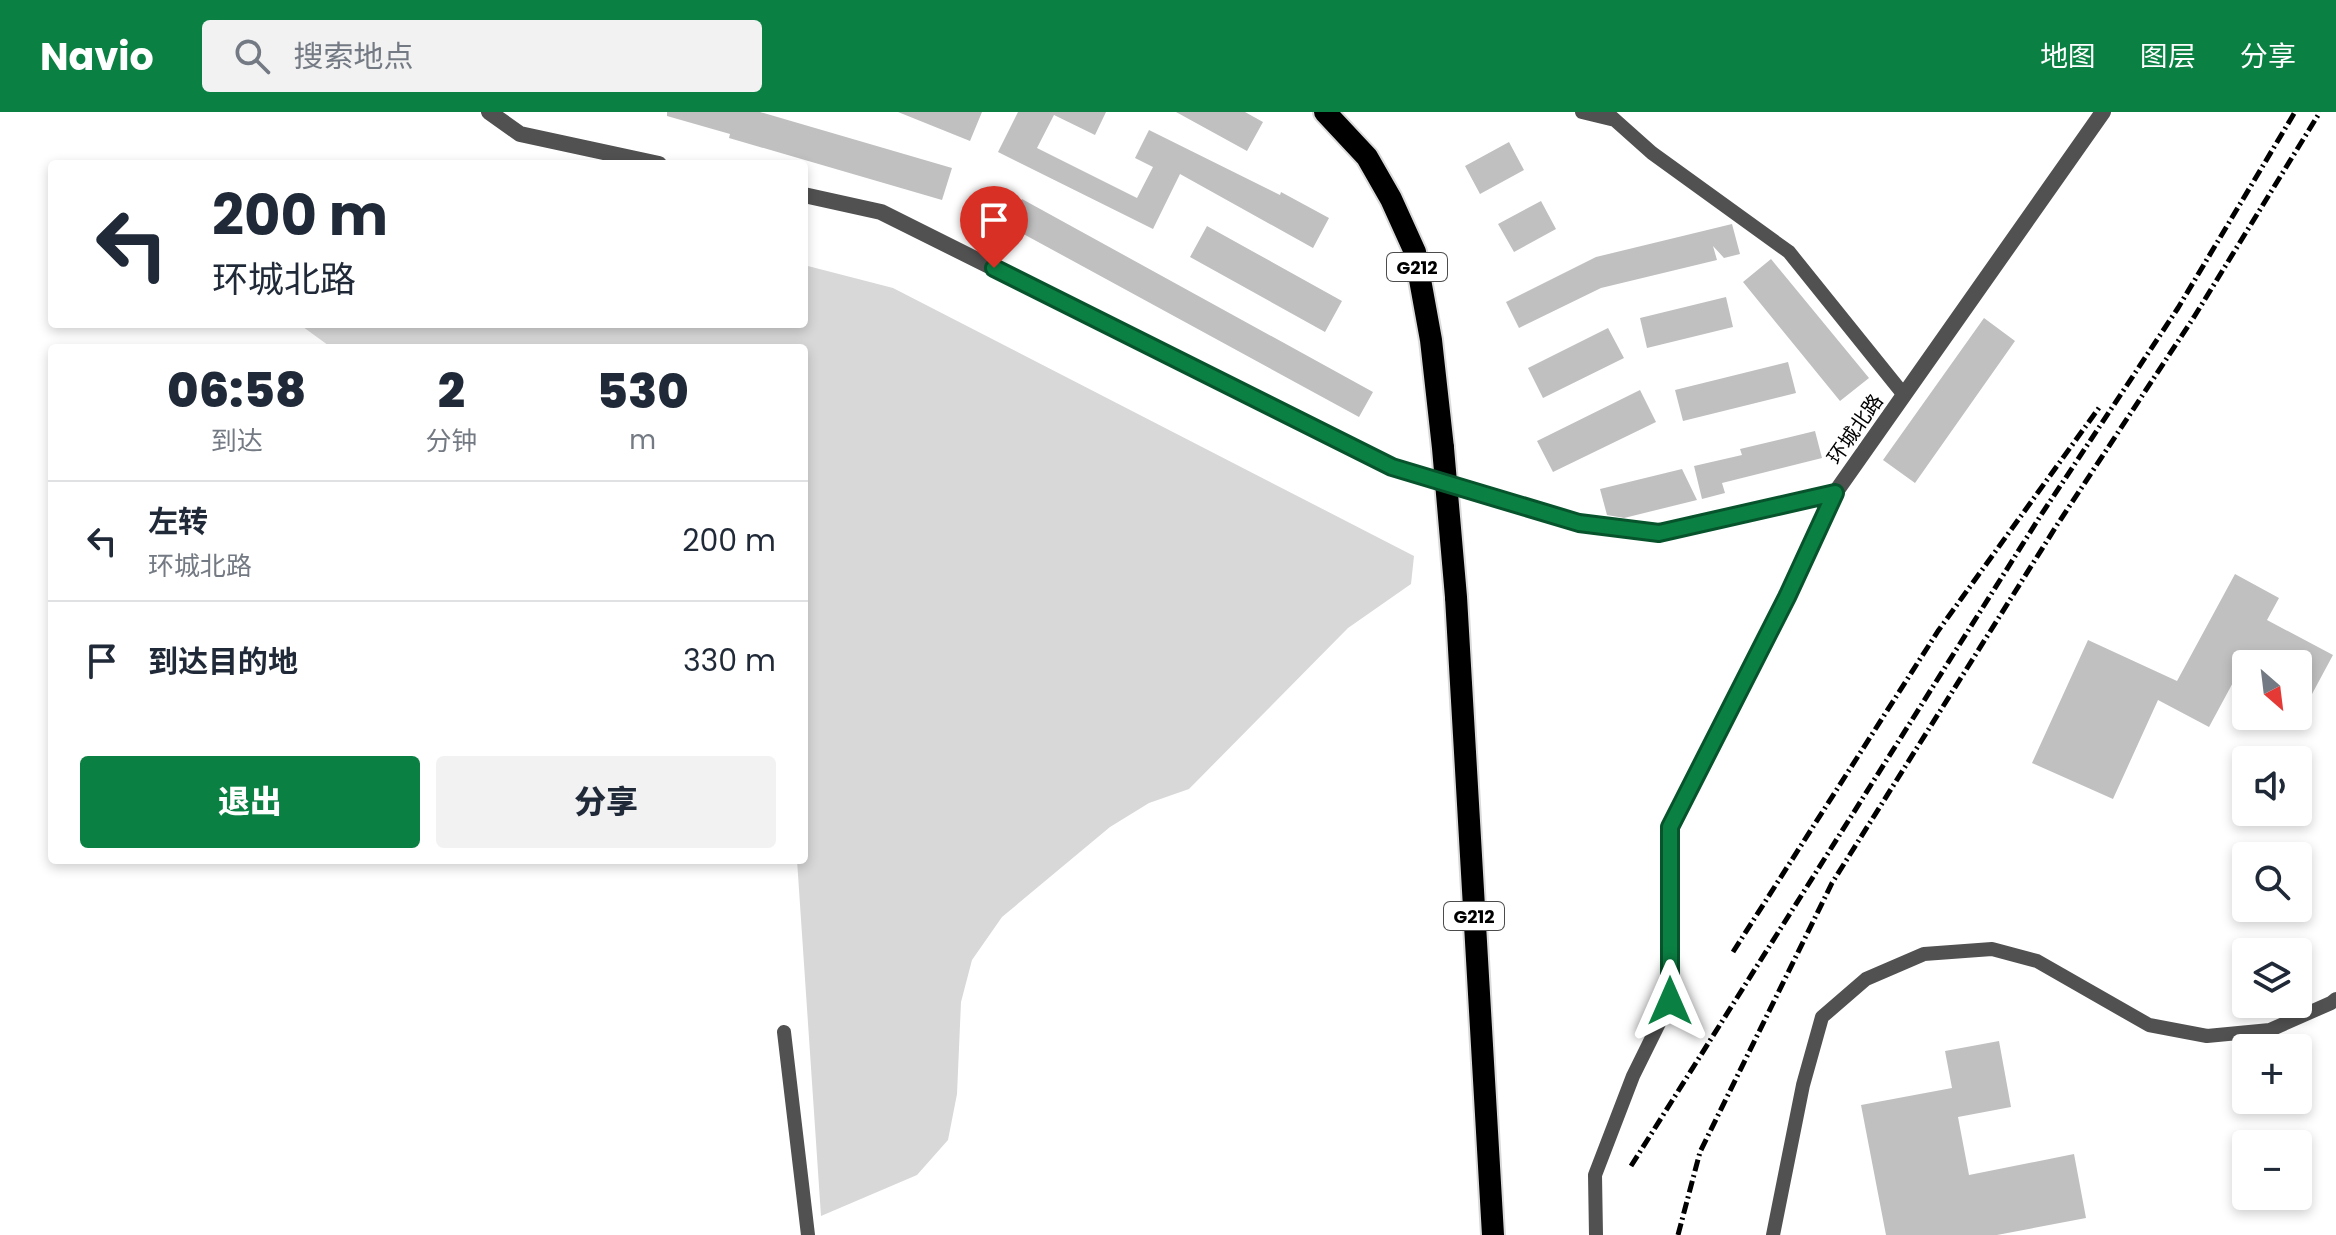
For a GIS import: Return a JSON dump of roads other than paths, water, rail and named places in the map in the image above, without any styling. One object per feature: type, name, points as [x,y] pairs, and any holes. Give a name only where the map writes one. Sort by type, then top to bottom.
[{"type":"highway","name":"G212","points":[[1325,112],[1367,157],[1391,199],[1415,252],[1431,340],[1456,597],[1493,1235]]},
{"type":"street","points":[[489,112],[520,134],[640,160]]},
{"type":"street","points":[[1582,112],[1611,116],[1652,153],[1789,252],[1904,395]]},
{"type":"street","name":"环城北路","points":[[808,196],[881,212],[1392,467],[1579,523],[1659,533],[1835,493],[2103,112]]},
{"type":"street","points":[[1596,1235],[1595,1175],[1633,1076],[1670,1001],[1670,827],[1787,597],[1835,493]]},
{"type":"street","points":[[1773,1235],[1803,1085],[1822,1017],[1866,979],[1924,954],[1992,949],[2037,961],[2149,1025],[2207,1036],[2270,1030],[2336,999]]},
{"type":"street","points":[[784,1032],[808,1235]]},
{"type":"railway","points":[[1631,1166],[2041,515],[2178,308],[2295,112]]},
{"type":"railway","points":[[1678,1235],[1700,1152],[1832,883],[2057,525],[2194,317],[2320,112]]},
{"type":"railway","points":[[1733,952],[1938,631],[2101,405]]}]
